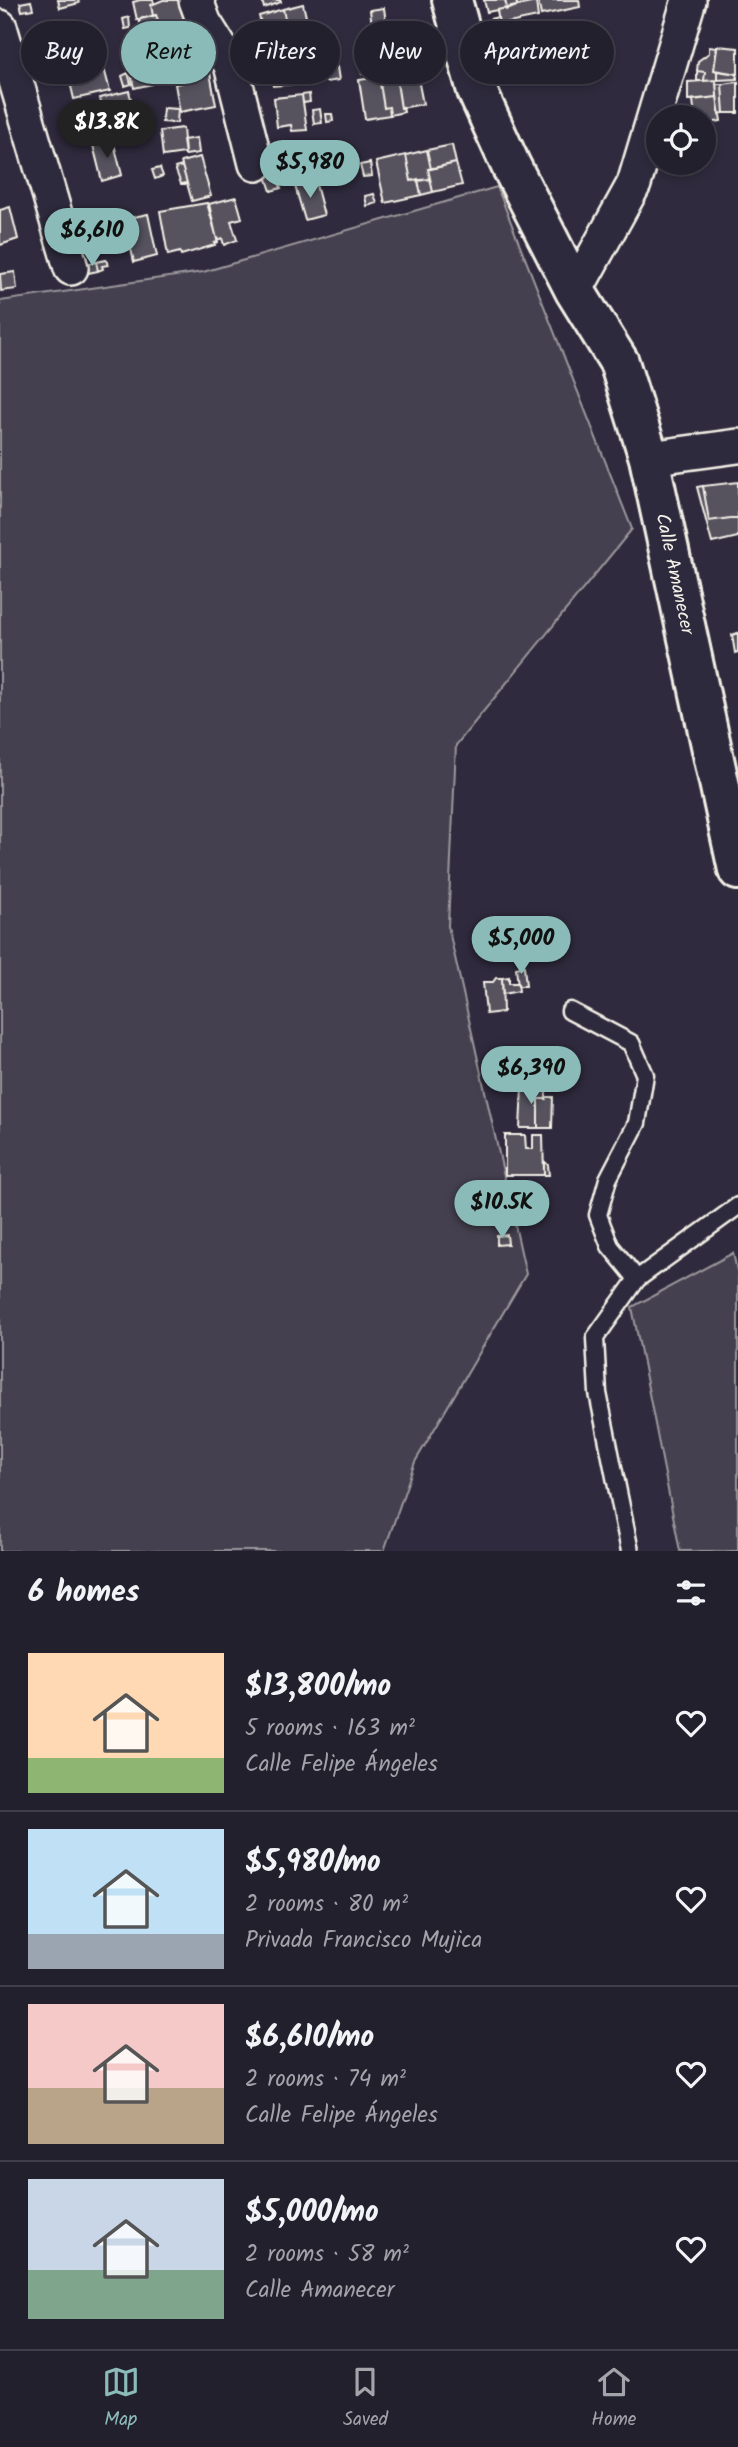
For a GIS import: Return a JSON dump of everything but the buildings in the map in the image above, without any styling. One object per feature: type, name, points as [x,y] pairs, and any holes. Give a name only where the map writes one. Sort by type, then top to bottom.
[{"type":"main road","name":"Calle Amanecer","points":[[452,0],[478,91],[537,220],[575,291],[620,362],[649,458],[738,870]]},
{"type":"street","points":[[196,0],[204,22],[231,65],[256,164]]},
{"type":"street","points":[[575,291],[634,184],[689,0]]},
{"type":"street","points":[[0,27],[71,268]]},
{"type":"street","points":[[649,458],[738,446]]},
{"type":"lane","points":[[570,1011],[631,1043],[645,1075],[637,1123],[608,1179],[598,1215],[610,1246],[637,1279]]},
{"type":"lane","points":[[630,1551],[598,1393],[595,1338],[637,1279],[738,1206]]},
{"type":"shaded area","points":[[497,187],[632,529],[456,745],[448,926],[526,1274],[415,1462],[384,1551],[0,1551],[0,301],[203,272]]},
{"type":"shaded area","points":[[733,1253],[738,1275],[738,1551],[680,1551],[632,1307]]}]
